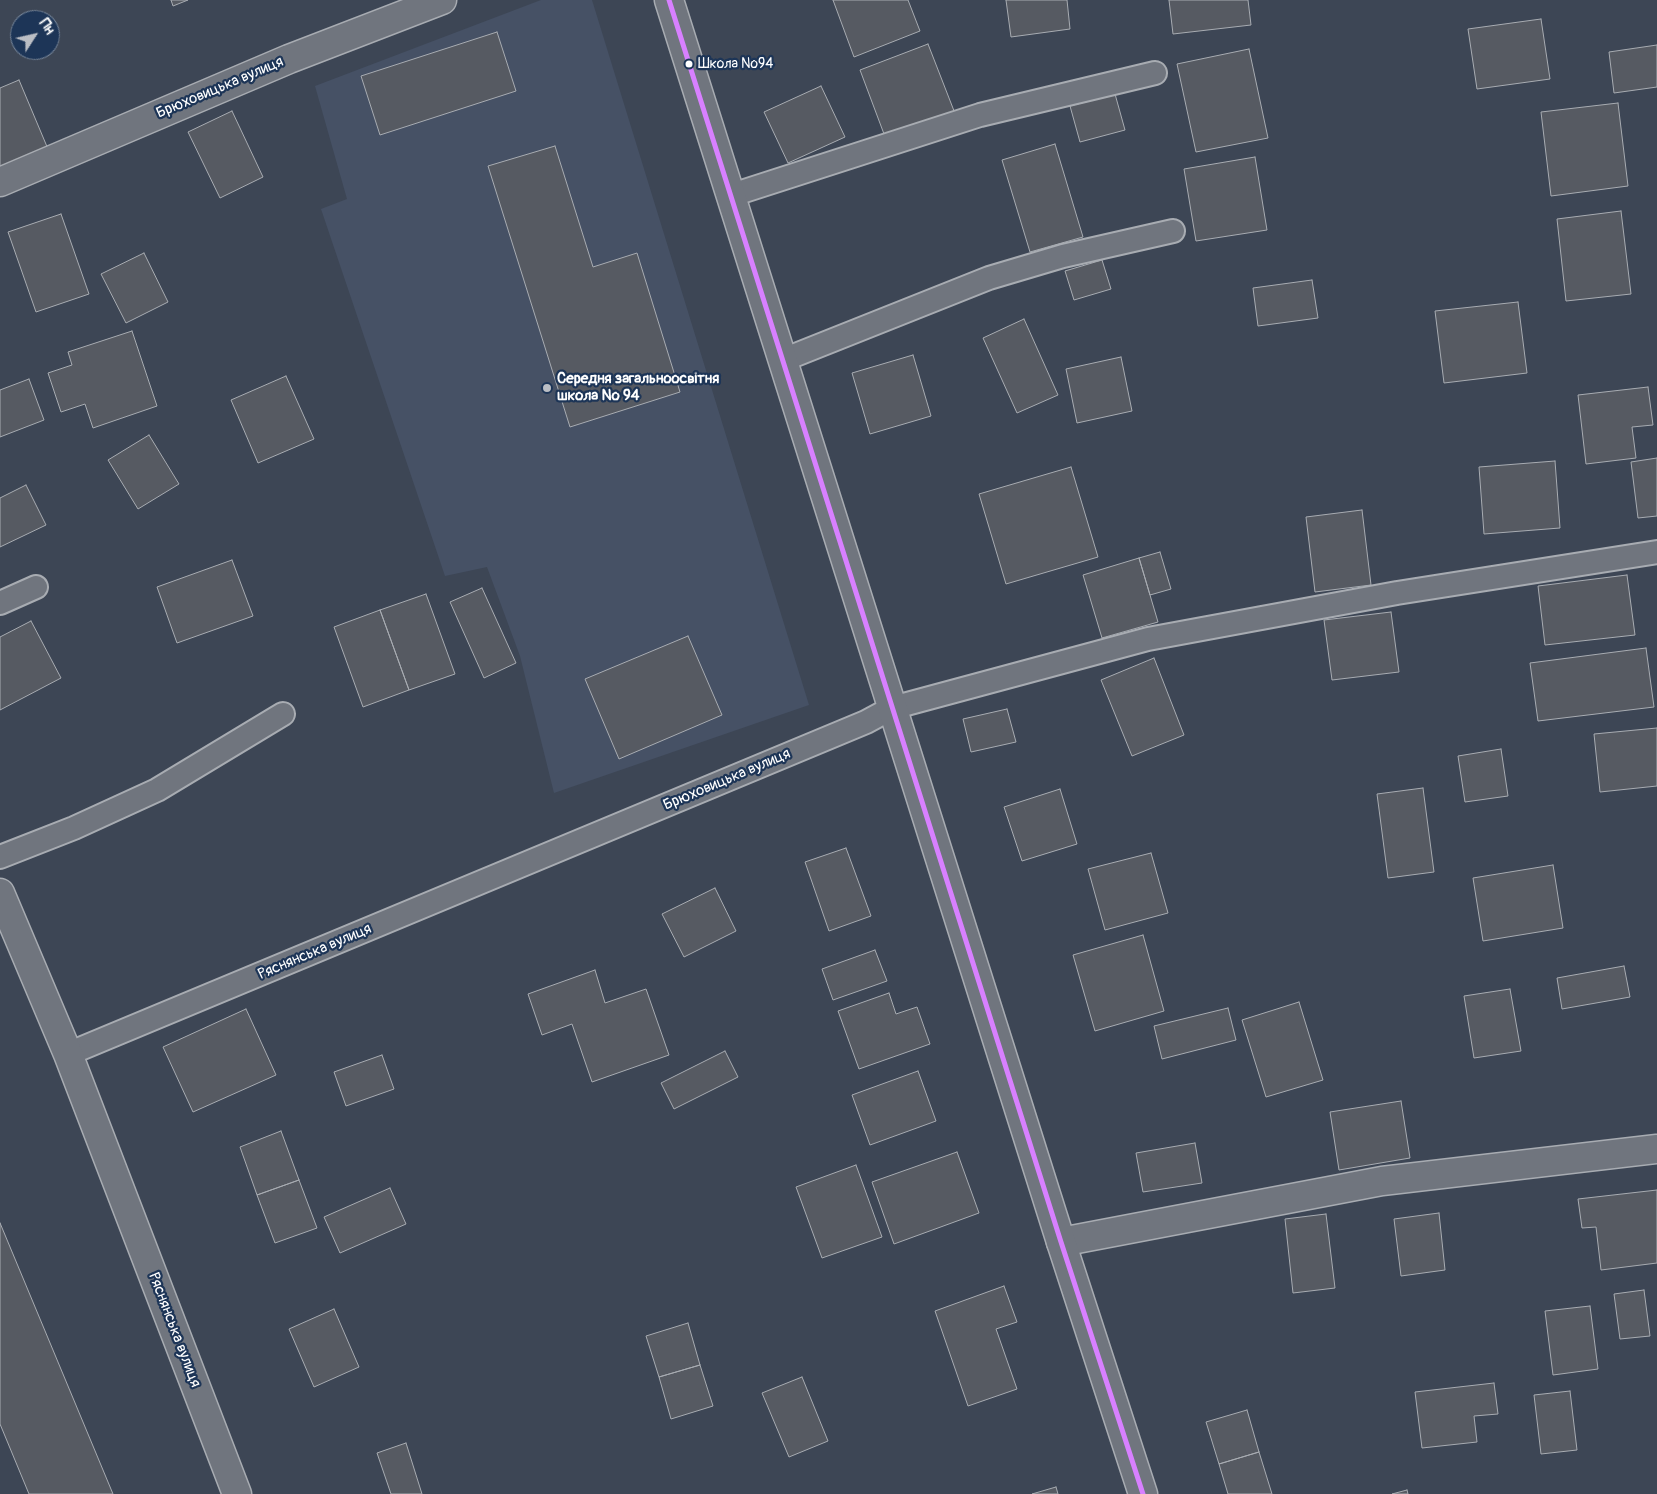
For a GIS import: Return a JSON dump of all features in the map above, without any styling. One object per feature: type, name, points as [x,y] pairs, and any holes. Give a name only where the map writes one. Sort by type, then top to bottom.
[{"type":"street","name":"Брюховицька вулиця","points":[[0,182],[289,59],[442,0]]},
{"type":"street","points":[[669,0],[732,195],[1060,1242],[1143,1494]]},
{"type":"street","name":"Ряснянська вулиця","points":[[0,893],[68,1054],[237,1494]]},
{"type":"street","points":[[1060,1242],[1382,1181],[1657,1149]]},
{"type":"lane","points":[[732,195],[980,115],[1155,73]]},
{"type":"lane","points":[[783,360],[989,278],[1063,256],[1173,231]]},
{"type":"lane","name":"Брюховицька вулиця","points":[[562,849],[866,722],[892,708],[1148,639],[1397,593],[1657,552]]},
{"type":"lane","points":[[0,603],[36,586]]},
{"type":"lane","points":[[0,857],[74,828],[157,790],[283,714]]},
{"type":"lane","name":"Ряснянська вулиця","points":[[68,1054],[562,849]]},
{"type":"shaded area","name":"Середня загальноосвітня школа № 94","points":[[541,0],[592,0],[809,705],[554,793],[520,656],[487,567],[445,576],[321,209],[347,199],[315,86]]},
{"type":"building","points":[[171,0],[188,0],[173,6]]},
{"type":"building","points":[[833,0],[908,0],[920,31],[854,57]]},
{"type":"building","points":[[1006,0],[1067,0],[1070,29],[1011,37]]},
{"type":"building","points":[[1169,0],[1248,0],[1251,25],[1173,34]]},
{"type":"building","points":[[1541,19],[1550,79],[1477,89],[1468,29]]},
{"type":"building","points":[[497,32],[516,91],[380,135],[361,76]]},
{"type":"building","points":[[928,44],[956,116],[887,142],[860,70]]},
{"type":"building","points":[[1657,45],[1657,87],[1614,93],[1609,52]]},
{"type":"building","points":[[1249,49],[1268,138],[1196,152],[1177,64]]},
{"type":"building","points":[[19,80],[48,149],[0,169],[0,88]]},
{"type":"building","points":[[821,86],[845,137],[788,163],[764,112]]},
{"type":"building","points":[[1115,94],[1125,130],[1080,142],[1070,106]]},
{"type":"building","points":[[1618,103],[1628,186],[1551,196],[1541,112]]},
{"type":"building","points":[[232,111],[263,177],[220,198],[188,132]]},
{"type":"building","points":[[1055,144],[1083,237],[1030,252],[1002,160]]},
{"type":"building","points":[[555,146],[593,267],[637,253],[680,392],[570,427],[488,166]]},
{"type":"building","points":[[1255,157],[1267,230],[1196,241],[1184,169]]},
{"type":"building","points":[[1621,211],[1631,294],[1566,301],[1557,219]]},
{"type":"building","points":[[61,214],[89,294],[36,312],[8,232]]},
{"type":"building","points":[[144,253],[168,302],[126,323],[101,274]]},
{"type":"building","points":[[1102,260],[1111,289],[1074,300],[1065,271]]},
{"type":"building","points":[[1312,280],[1318,318],[1258,326],[1253,288]]},
{"type":"building","points":[[1518,302],[1527,373],[1444,383],[1435,311]]},
{"type":"building","points":[[1024,319],[1058,395],[1017,413],[983,338]]},
{"type":"building","points":[[132,331],[157,406],[93,428],[85,404],[61,412],[48,373],[72,365],[68,352]]},
{"type":"building","points":[[913,355],[931,416],[870,434],[852,373]]},
{"type":"building","points":[[1121,357],[1132,411],[1077,423],[1066,369]]},
{"type":"building","points":[[286,376],[314,439],[258,463],[231,400]]},
{"type":"building","points":[[29,379],[44,420],[0,437],[0,390]]},
{"type":"building","points":[[1648,387],[1653,425],[1632,427],[1636,458],[1586,464],[1578,395]]},
{"type":"building","points":[[149,435],[179,484],[138,509],[108,460]]},
{"type":"building","points":[[1657,458],[1657,516],[1638,518],[1631,462]]},
{"type":"building","points":[[1555,461],[1560,528],[1484,534],[1479,467]]},
{"type":"building","points":[[1071,467],[1098,557],[1006,584],[979,494]]},
{"type":"building","points":[[26,485],[46,525],[0,547],[0,498]]},
{"type":"building","points":[[1362,510],[1371,585],[1315,592],[1306,517]]},
{"type":"building","points":[[1160,552],[1171,589],[1150,595],[1139,558]]},
{"type":"building","points":[[1139,558],[1158,622],[1102,638],[1083,575]]},
{"type":"building","points":[[232,560],[253,616],[177,643],[157,587]]},
{"type":"building","points":[[1627,575],[1635,635],[1545,645],[1538,586]]},
{"type":"building","points":[[482,588],[516,663],[484,678],[450,602]]},
{"type":"building","points":[[426,594],[455,674],[409,690],[380,610]]},
{"type":"building","points":[[380,610],[409,690],[363,707],[334,627]]},
{"type":"building","points":[[1391,612],[1399,672],[1332,680],[1324,620]]},
{"type":"building","points":[[31,621],[61,678],[0,710],[0,637]]},
{"type":"building","points":[[688,636],[722,715],[619,759],[585,679]]},
{"type":"building","points":[[1646,648],[1654,707],[1538,721],[1530,663]]},
{"type":"building","points":[[1154,658],[1184,735],[1132,756],[1101,680]]},
{"type":"building","points":[[1007,709],[1016,742],[971,752],[963,719]]},
{"type":"building","points":[[1657,728],[1657,786],[1600,792],[1594,734]]},
{"type":"building","points":[[1501,749],[1508,796],[1465,802],[1458,756]]},
{"type":"building","points":[[1423,788],[1434,872],[1388,878],[1377,794]]},
{"type":"building","points":[[1060,789],[1077,844],[1022,861],[1004,807]]},
{"type":"building","points":[[846,848],[871,916],[829,931],[805,862]]},
{"type":"building","points":[[1151,853],[1168,913],[1105,930],[1088,869]]},
{"type":"building","points":[[1553,865],[1563,928],[1483,941],[1473,878]]},
{"type":"building","points":[[715,888],[736,931],[684,957],[662,914]]},
{"type":"building","points":[[1143,935],[1164,1011],[1095,1031],[1073,955]]},
{"type":"building","points":[[875,950],[887,981],[833,1000],[822,969]]},
{"type":"building","points":[[1624,966],[1630,997],[1562,1009],[1557,978]]},
{"type":"building","points":[[595,970],[605,1003],[646,989],[669,1055],[592,1082],[572,1024],[542,1035],[528,994]]},
{"type":"building","points":[[1510,989],[1521,1051],[1474,1058],[1464,996]]},
{"type":"building","points":[[889,993],[896,1014],[917,1007],[930,1044],[859,1069],[838,1011]]},
{"type":"building","points":[[1299,1002],[1323,1080],[1266,1097],[1242,1020]]},
{"type":"building","points":[[1228,1008],[1236,1040],[1162,1059],[1154,1026]]},
{"type":"building","points":[[246,1009],[276,1075],[193,1112],[163,1047]]},
{"type":"building","points":[[725,1051],[738,1077],[674,1109],[661,1083]]},
{"type":"building","points":[[382,1055],[394,1089],[346,1106],[334,1072]]},
{"type":"building","points":[[918,1071],[936,1121],[870,1145],[852,1095]]},
{"type":"building","points":[[1401,1101],[1410,1158],[1339,1170],[1330,1112]]},
{"type":"building","points":[[281,1131],[299,1180],[257,1195],[240,1147]]},
{"type":"building","points":[[1195,1143],[1202,1183],[1143,1192],[1136,1153]]},
{"type":"building","points":[[957,1152],[979,1213],[894,1244],[872,1182]]},
{"type":"building","points":[[856,1165],[882,1237],[822,1258],[796,1187]]},
{"type":"building","points":[[299,1180],[317,1228],[275,1243],[257,1195]]},
{"type":"building","points":[[390,1188],[406,1224],[340,1253],[324,1217]]},
{"type":"building","points":[[1657,1190],[1657,1263],[1601,1270],[1596,1227],[1582,1228],[1578,1199]]},
{"type":"building","points":[[1439,1213],[1445,1270],[1401,1276],[1394,1219]]},
{"type":"building","points":[[1326,1214],[1335,1288],[1293,1293],[1285,1219]]},
{"type":"building","points":[[0,1223],[113,1494],[29,1494],[0,1424]]},
{"type":"building","points":[[1004,1286],[1017,1322],[996,1329],[1017,1389],[968,1406],[935,1311]]},
{"type":"building","points":[[1644,1290],[1650,1336],[1620,1339],[1614,1294]]},
{"type":"building","points":[[1590,1306],[1598,1369],[1553,1375],[1545,1311]]},
{"type":"building","points":[[334,1309],[359,1367],[314,1387],[289,1329]]},
{"type":"building","points":[[688,1323],[700,1365],[659,1377],[646,1336]]},
{"type":"building","points":[[700,1365],[713,1406],[671,1419],[659,1377]]},
{"type":"building","points":[[802,1377],[828,1441],[789,1457],[762,1393]]},
{"type":"building","points":[[1494,1383],[1498,1414],[1474,1416],[1477,1442],[1422,1448],[1415,1392]]},
{"type":"building","points":[[1570,1391],[1577,1450],[1541,1454],[1534,1395]]},
{"type":"building","points":[[1247,1410],[1259,1452],[1219,1464],[1206,1422]]},
{"type":"building","points":[[406,1443],[422,1494],[391,1494],[377,1453]]},
{"type":"building","points":[[1259,1452],[1272,1494],[1228,1494],[1219,1464]]},
{"type":"building","points":[[1056,1487],[1058,1494],[1032,1494]]},
{"type":"building","points":[[1407,1490],[1408,1494],[1392,1494]]},
{"type":"transit line","points":[[669,0],[1061,1242],[1143,1494]]},
{"type":"place","name":"Школа №94","points":[[689,64]]},
{"type":"place","name":"Середня загальноосвітня школа № 94","points":[[547,388]]}]
